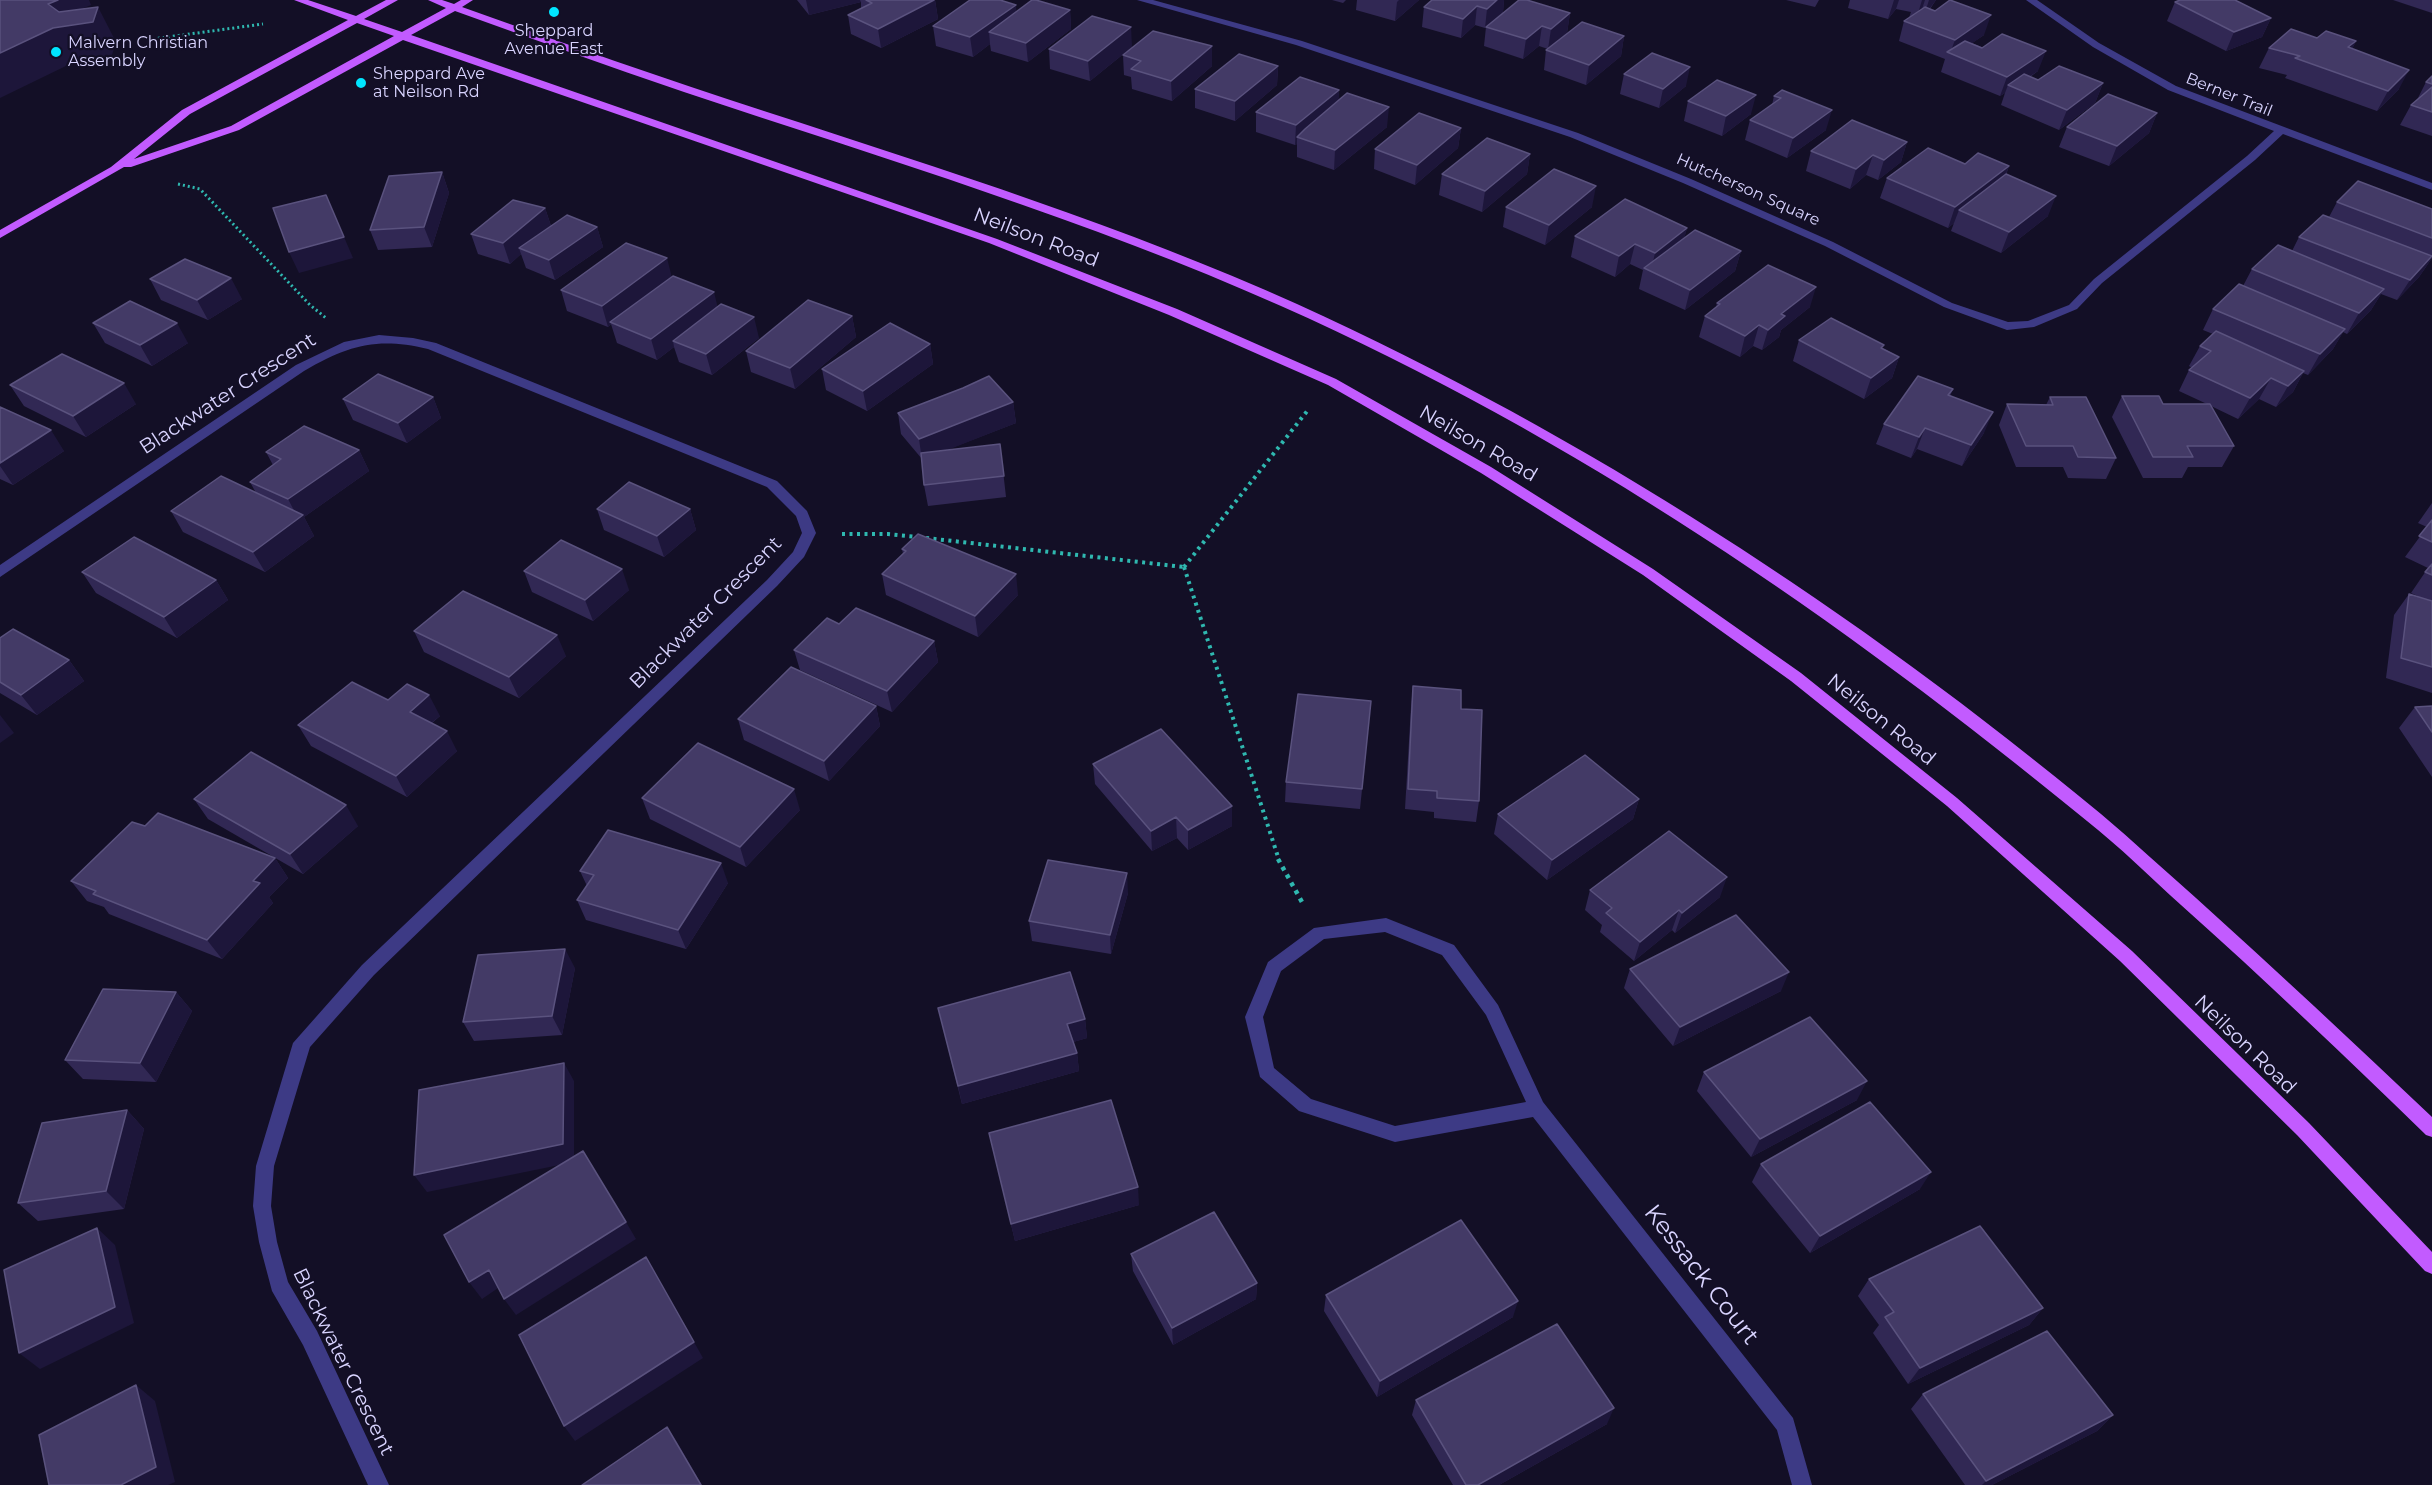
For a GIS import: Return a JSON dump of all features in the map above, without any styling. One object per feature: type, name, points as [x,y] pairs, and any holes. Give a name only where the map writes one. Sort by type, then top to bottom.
[{"type":"main road","name":"Neilson Road","points":[[299,0],[993,241],[1173,312],[1332,382],[1486,470],[1648,572],[1796,677],[1952,802],[2126,956],[2303,1129],[2432,1265]]},
{"type":"main road","points":[[0,235],[115,169],[186,112],[393,0]]},
{"type":"main road","name":"Neilson Road","points":[[433,0],[682,88],[942,173],[1173,255],[1291,306],[1416,365],[1609,471],[1710,533],[1929,687],[2088,813],[2308,1009],[2432,1129]]},
{"type":"main road","points":[[115,169],[235,128],[468,0]]},
{"type":"street","name":"Hutcherson Square","points":[[1142,0],[1222,20],[1299,43],[1574,135],[1687,181],[1829,244],[1948,305],[2007,326],[2030,324],[2073,307],[2098,281],[2251,158],[2280,131]]},
{"type":"street","name":"Berner Trail","points":[[2031,0],[2096,45],[2172,88],[2432,187]]},
{"type":"street","name":"Blackwater Crescent","points":[[0,572],[300,368],[329,351],[355,340],[407,339],[432,346],[763,480],[772,484],[792,502],[801,514],[809,533],[799,554],[772,583],[398,940],[302,1043],[265,1166],[262,1206],[264,1218],[279,1285],[310,1338],[380,1485]]},
{"type":"street","name":"Kessack Court","points":[[1537,1108],[1395,1134],[1305,1106],[1266,1072],[1254,1017],[1274,967],[1320,933],[1386,925],[1448,950],[1492,1010],[1537,1108],[1786,1425],[1802,1485]]},
{"type":"path","points":[[153,39],[263,24]]},
{"type":"path","points":[[115,169],[200,189],[310,305],[355,340]]},
{"type":"path","points":[[1184,567],[1303,415],[1332,382]]},
{"type":"path","points":[[809,533],[888,534],[1184,567]]},
{"type":"path","points":[[1184,567],[1281,867],[1320,933]]},
{"type":"building","points":[[0,0],[58,0],[48,4],[59,12],[98,7],[93,22],[53,28],[0,53]]},
{"type":"building","points":[[866,0],[934,0],[878,29],[848,15],[872,3]]},
{"type":"building","points":[[970,0],[1000,0],[1016,5],[970,37],[933,26]]},
{"type":"building","points":[[1032,0],[1070,10],[1026,43],[989,32]]},
{"type":"building","points":[[1432,0],[1497,0],[1487,9],[1477,6],[1463,19],[1424,7]]},
{"type":"building","points":[[1519,0],[1527,0],[1570,13],[1551,29],[1542,26],[1526,39],[1486,27]]},
{"type":"building","points":[[1950,0],[1991,15],[1955,40],[1904,21],[1925,7],[1935,11]]},
{"type":"building","points":[[2180,0],[2235,0],[2271,18],[2234,32],[2175,2]]},
{"type":"building","points":[[1092,16],[1131,27],[1088,61],[1049,49]]},
{"type":"building","points":[[1582,22],[1624,36],[1589,65],[1546,50]]},
{"type":"building","points":[[2291,29],[2317,38],[2326,31],[2356,41],[2348,47],[2409,70],[2388,91],[2295,58],[2300,56],[2269,48]]},
{"type":"building","points":[[1153,31],[1212,46],[1171,81],[1131,69],[1141,61],[1123,55]]},
{"type":"building","points":[[2002,34],[2046,51],[2007,77],[1947,52],[1965,41],[1982,48]]},
{"type":"building","points":[[1652,53],[1690,67],[1663,89],[1624,74]]},
{"type":"building","points":[[1239,54],[1278,66],[1235,101],[1195,89]]},
{"type":"building","points":[[2059,66],[2103,83],[2067,110],[2008,85],[2024,74],[2038,80]]},
{"type":"building","points":[[2432,76],[2432,84],[2426,82]]},
{"type":"building","points":[[1300,77],[1339,90],[1296,125],[1256,112]]},
{"type":"building","points":[[1717,80],[1756,95],[1726,116],[1688,101]]},
{"type":"building","points":[[2432,87],[2432,112],[2411,105]]},
{"type":"building","points":[[1782,90],[1832,110],[1793,138],[1750,120],[1781,98],[1774,96]]},
{"type":"building","points":[[1347,93],[1389,107],[1335,150],[1297,137],[1305,129]]},
{"type":"building","points":[[2108,94],[2157,113],[2117,146],[2067,127]]},
{"type":"building","points":[[1419,113],[1461,128],[1417,165],[1375,149]]},
{"type":"building","points":[[1852,120],[1907,142],[1884,160],[1873,155],[1856,169],[1811,151]]},
{"type":"building","points":[[1487,138],[1530,154],[1485,191],[1442,174]]},
{"type":"building","points":[[1928,148],[1965,164],[1978,153],[2009,166],[1955,207],[1887,178]]},
{"type":"building","points":[[1554,169],[1596,186],[1549,225],[1506,207]]},
{"type":"building","points":[[442,172],[424,227],[370,230],[389,176]]},
{"type":"building","points":[[2006,174],[2056,196],[2009,232],[1959,210]]},
{"type":"building","points":[[2358,181],[2432,209],[2432,238],[2337,202]]},
{"type":"building","points":[[326,195],[344,237],[289,252],[273,208]]},
{"type":"building","points":[[1625,199],[1687,228],[1655,253],[1635,244],[1619,256],[1575,236]]},
{"type":"building","points":[[513,200],[545,208],[503,243],[471,234]]},
{"type":"building","points":[[567,215],[597,227],[549,260],[519,248]]},
{"type":"building","points":[[2323,215],[2432,256],[2410,280],[2299,237]]},
{"type":"building","points":[[1695,230],[1741,251],[1690,290],[1644,268]]},
{"type":"building","points":[[626,243],[667,258],[602,306],[561,290]]},
{"type":"building","points":[[2278,245],[2384,289],[2359,313],[2252,269]]},
{"type":"building","points":[[185,259],[231,278],[197,300],[150,279]]},
{"type":"building","points":[[1768,265],[1816,287],[1781,314],[1785,316],[1768,330],[1759,325],[1745,336],[1705,316],[1720,304],[1717,303]]},
{"type":"building","points":[[673,276],[714,292],[651,339],[610,322]]},
{"type":"building","points":[[2239,284],[2345,329],[2320,354],[2213,309]]},
{"type":"building","points":[[808,300],[852,316],[790,368],[746,351]]},
{"type":"building","points":[[130,301],[177,323],[140,345],[93,323]]},
{"type":"building","points":[[721,304],[754,317],[706,354],[673,341]]},
{"type":"building","points":[[1831,318],[1884,345],[1881,348],[1899,357],[1871,378],[1799,340]]},
{"type":"building","points":[[890,323],[930,344],[863,391],[822,369]]},
{"type":"building","points":[[2216,331],[2304,371],[2288,386],[2271,378],[2250,398],[2189,370],[2211,351],[2200,346]]},
{"type":"building","points":[[62,354],[124,383],[73,416],[10,385]]},
{"type":"building","points":[[378,374],[433,397],[398,423],[343,399]]},
{"type":"building","points":[[989,376],[1013,402],[919,439],[898,413],[963,388]]},
{"type":"building","points":[[1918,376],[1953,389],[1948,395],[1993,412],[1971,445],[1925,428],[1919,437],[1884,424]]},
{"type":"building","points":[[2122,396],[2159,396],[2163,404],[2210,404],[2234,446],[2187,446],[2193,457],[2153,457]]},
{"type":"building","points":[[2050,397],[2086,397],[2116,458],[2078,457],[2073,446],[2026,446],[2007,404],[2053,405]]},
{"type":"building","points":[[0,407],[51,430],[0,463]]},
{"type":"building","points":[[304,426],[359,450],[288,499],[250,482],[281,459],[266,452]]},
{"type":"building","points":[[1000,444],[1004,476],[924,485],[921,453]]},
{"type":"building","points":[[221,476],[303,515],[253,552],[171,511]]},
{"type":"building","points":[[629,482],[690,509],[657,536],[597,509]]},
{"type":"building","points":[[2432,520],[2432,542],[2419,536]]},
{"type":"building","points":[[918,534],[1016,574],[975,616],[882,574],[906,551],[902,549]]},
{"type":"building","points":[[134,537],[216,580],[164,617],[82,572]]},
{"type":"building","points":[[561,540],[622,569],[585,600],[524,571]]},
{"type":"building","points":[[2432,564],[2432,575],[2425,572]]},
{"type":"building","points":[[463,591],[557,635],[509,677],[414,631]]},
{"type":"building","points":[[2409,594],[2432,601],[2432,667],[2401,658]]},
{"type":"building","points":[[856,608],[934,641],[887,691],[794,650],[827,618],[839,624]]},
{"type":"building","points":[[13,629],[69,660],[21,695],[0,682],[0,638]]},
{"type":"building","points":[[791,667],[876,706],[824,761],[738,719]]},
{"type":"building","points":[[352,682],[388,700],[407,684],[429,695],[410,712],[447,731],[396,776],[298,725]]},
{"type":"building","points":[[1413,686],[1461,690],[1461,709],[1482,710],[1479,801],[1437,798],[1437,791],[1408,789]]},
{"type":"building","points":[[1298,694],[1371,701],[1362,789],[1286,782]]},
{"type":"building","points":[[2432,706],[2432,732],[2415,707]]},
{"type":"building","points":[[1161,729],[1232,806],[1188,830],[1176,817],[1151,831],[1093,764]]},
{"type":"building","points":[[698,743],[794,789],[740,847],[642,798]]},
{"type":"building","points":[[251,752],[346,805],[290,854],[194,799]]},
{"type":"building","points":[[1585,755],[1639,799],[1552,860],[1498,814]]},
{"type":"building","points":[[158,813],[275,858],[253,881],[260,883],[207,940],[93,894],[96,891],[71,881],[132,822],[145,826]]},
{"type":"building","points":[[608,830],[721,863],[678,930],[577,900],[594,875],[580,871]]},
{"type":"building","points":[[1669,831],[1727,877],[1682,913],[1679,910],[1640,942],[1606,913],[1612,908],[1590,890]]},
{"type":"building","points":[[1048,860],[1127,873],[1110,935],[1029,921]]},
{"type":"building","points":[[1736,915],[1789,972],[1680,1027],[1630,969]]},
{"type":"building","points":[[565,949],[552,1016],[463,1022],[478,955]]},
{"type":"building","points":[[1070,972],[1085,1019],[1067,1024],[1077,1053],[958,1086],[938,1008]]},
{"type":"building","points":[[103,989],[176,992],[140,1063],[65,1060]]},
{"type":"building","points":[[1810,1017],[1867,1081],[1760,1139],[1704,1072]]},
{"type":"building","points":[[564,1063],[563,1144],[414,1175],[419,1090]]},
{"type":"building","points":[[1111,1100],[1138,1187],[1011,1224],[989,1133]]},
{"type":"building","points":[[1870,1102],[1931,1172],[1820,1236],[1761,1164]]},
{"type":"building","points":[[127,1110],[106,1191],[18,1203],[42,1123]]},
{"type":"building","points":[[583,1151],[626,1222],[504,1299],[489,1270],[469,1282],[444,1235]]},
{"type":"building","points":[[1214,1212],[1257,1283],[1172,1328],[1131,1254]]},
{"type":"building","points":[[1461,1220],[1518,1301],[1380,1381],[1326,1295]]},
{"type":"building","points":[[1980,1226],[2043,1308],[1920,1368],[1885,1317],[1894,1312],[1869,1279]]},
{"type":"building","points":[[97,1228],[115,1307],[19,1353],[4,1270]]},
{"type":"building","points":[[646,1257],[694,1342],[564,1426],[519,1335]]},
{"type":"building","points":[[1557,1324],[1614,1408],[1478,1485],[1466,1485],[1416,1400]]},
{"type":"building","points":[[2047,1331],[2113,1415],[1986,1481],[1923,1394]]},
{"type":"building","points":[[136,1385],[156,1467],[121,1485],[49,1485],[39,1435]]},
{"type":"building","points":[[667,1427],[701,1485],[582,1485]]},
{"type":"place","name":"Sheppard Avenue East","points":[[554,12]]},
{"type":"place","name":"Malvern Christian Assembly","points":[[56,52]]},
{"type":"place","name":"Sheppard Ave at Neilson Rd","points":[[361,83]]}]
